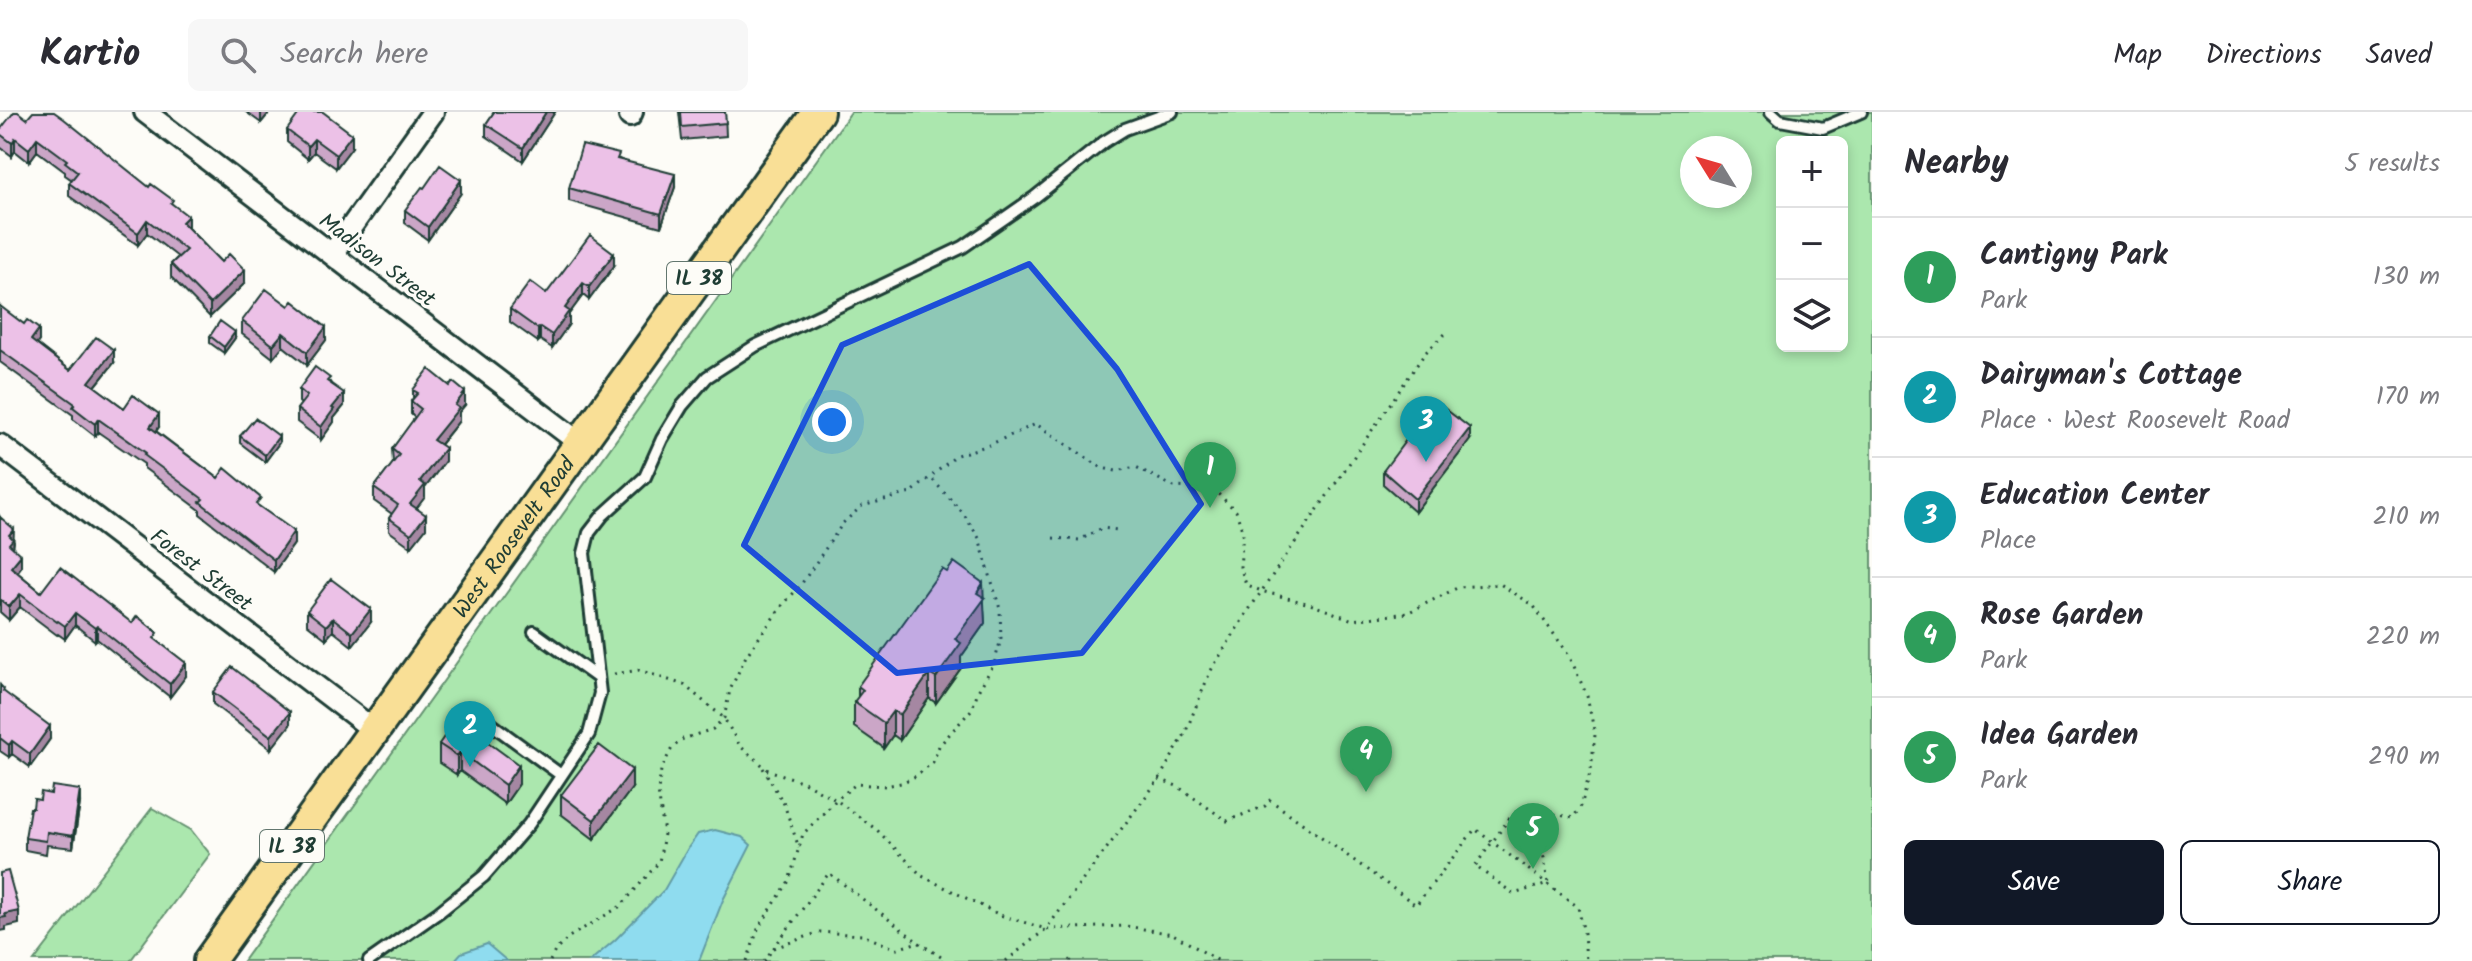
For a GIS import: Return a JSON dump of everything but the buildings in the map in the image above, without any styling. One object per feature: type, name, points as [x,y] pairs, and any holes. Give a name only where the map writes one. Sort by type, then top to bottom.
[{"type":"main road","name":"West Roosevelt Road","points":[[209,961],[818,112]]},
{"type":"street","name":"Madison Street","points":[[145,112],[581,444]]},
{"type":"street","points":[[332,254],[433,112]]},
{"type":"street","name":"Forest Street","points":[[0,445],[375,731]]},
{"type":"lane","points":[[369,961],[484,876],[529,824],[589,734],[600,693],[584,553],[589,533],[603,515],[645,477],[662,439],[682,406],[707,377],[755,346],[963,247],[1035,197],[1104,142],[1125,129],[1172,112]]},
{"type":"lane","points":[[1771,112],[1780,120],[1823,128],[1861,112]]},
{"type":"lane","points":[[534,632],[598,678]]},
{"type":"lane","points":[[475,712],[561,775]]},
{"type":"path","points":[[1006,961],[1046,929],[1159,779],[1184,736],[1210,672],[1261,591],[1425,353],[1446,333]]},
{"type":"path","points":[[550,961],[569,937],[621,906],[659,862],[664,834],[658,791],[661,770],[672,748],[683,739],[713,729],[724,718],[730,690],[746,656],[843,523],[862,506],[911,493],[957,455],[1036,424],[1102,468],[1116,471],[1136,467],[1174,487],[1213,489],[1236,511],[1243,533],[1240,567],[1246,584],[1261,591],[1353,620],[1407,613],[1459,587],[1500,584],[1533,605],[1569,655],[1587,696],[1595,735],[1591,769],[1581,806],[1573,818],[1550,813],[1511,816],[1475,866],[1514,894],[1548,883]]},
{"type":"path","points":[[747,961],[758,929],[789,881],[803,834],[856,784],[885,786],[901,783],[933,762],[939,746],[972,709],[978,691],[994,664],[1001,639],[1000,609],[979,538],[963,513],[931,478]]},
{"type":"path","points":[[1053,538],[1080,540],[1102,528],[1118,530]]},
{"type":"path","points":[[598,678],[639,670],[684,685],[724,718],[740,746],[760,764],[804,782],[836,800],[877,830],[922,876],[1000,915],[1046,929],[1126,926],[1173,934],[1219,961]]},
{"type":"path","points":[[760,764],[784,804],[799,848]]},
{"type":"path","points":[[1159,779],[1177,786],[1227,821],[1265,806],[1270,800],[1416,905],[1475,829],[1578,907],[1586,961]]},
{"type":"path","points":[[1537,814],[1548,883]]},
{"type":"path","points":[[764,961],[829,873],[941,957],[939,961]]},
{"type":"path","points":[[774,948],[820,932],[862,935],[897,949],[918,942]]},
{"type":"path","points":[[1070,961],[1074,956]]},
{"type":"highlighted area","points":[[1029,264],[1117,369],[1201,504],[1082,653],[897,673],[744,545],[842,345]]},
{"type":"green space","points":[[851,112],[1872,112],[1872,961],[243,961]]},
{"type":"green space","points":[[152,808],[191,830],[210,854],[130,961],[34,961]]},
{"type":"water","points":[[715,830],[742,837],[751,845],[723,900],[699,961],[590,961],[664,890],[698,834]]},
{"type":"water","points":[[487,944],[507,961],[454,961],[461,953]]},
{"type":"place","name":"Education Center","points":[[1426,462]]},
{"type":"place","name":"Cantigny Park","points":[[1210,508]]},
{"type":"place","name":"Dairyman's Cottage","points":[[470,767]]},
{"type":"place","name":"Rose Garden","points":[[1366,792]]},
{"type":"place","name":"Idea Garden","points":[[1533,869]]}]
